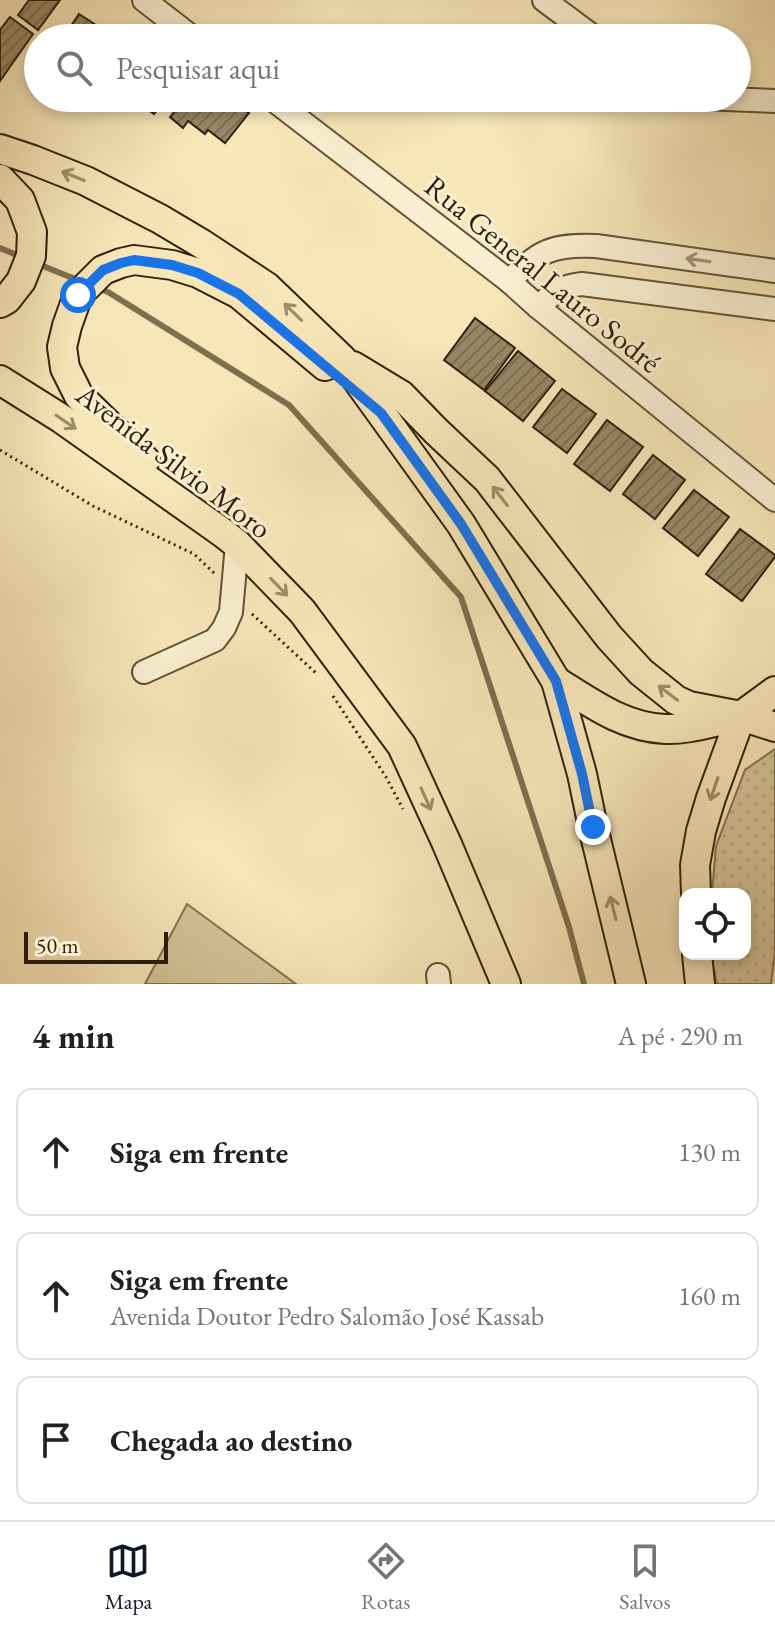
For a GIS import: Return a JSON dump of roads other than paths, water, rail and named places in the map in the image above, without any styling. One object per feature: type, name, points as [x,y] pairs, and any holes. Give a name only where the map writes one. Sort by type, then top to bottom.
[{"type":"main road","points":[[0,149],[86,181],[202,244],[267,287],[342,359],[461,524],[556,681],[582,774],[631,984]]},
{"type":"main road","points":[[0,179],[20,200],[32,232],[31,256],[21,281],[0,303]]},
{"type":"main road","points":[[230,538],[79,396],[65,368],[62,347],[78,295],[103,270],[134,260],[172,265],[198,273],[239,294],[381,413]]},
{"type":"main road","points":[[342,359],[401,395],[487,479],[609,637],[641,672],[676,700],[689,706],[741,716],[775,727]]},
{"type":"main road","name":"Avenida Silvio Moro","points":[[0,380],[62,419],[230,538],[302,611],[402,746],[506,984]]},
{"type":"main road","points":[[556,681],[606,713],[642,726],[667,729],[741,716],[775,691]]},
{"type":"main road","points":[[696,888],[695,865],[701,831],[741,716]]},
{"type":"main road","points":[[698,960],[700,984]]},
{"type":"street","points":[[144,0],[175,24]]},
{"type":"street","points":[[544,0],[576,24]]},
{"type":"street","points":[[751,100],[775,101]]},
{"type":"street","name":"Rua General Lauro Sodré","points":[[289,112],[509,281],[775,500]]},
{"type":"street","points":[[509,281],[532,260],[550,249],[571,244],[775,271]]},
{"type":"street","points":[[538,307],[567,286],[582,284],[775,309]]},
{"type":"street","points":[[144,672],[215,640],[224,628],[231,612],[233,593],[230,538]]},
{"type":"waterway","points":[[0,248],[24,258]]},
{"type":"waterway","points":[[38,264],[80,281]]},
{"type":"waterway","points":[[97,288],[289,405],[461,597],[569,927],[584,984]]}]
